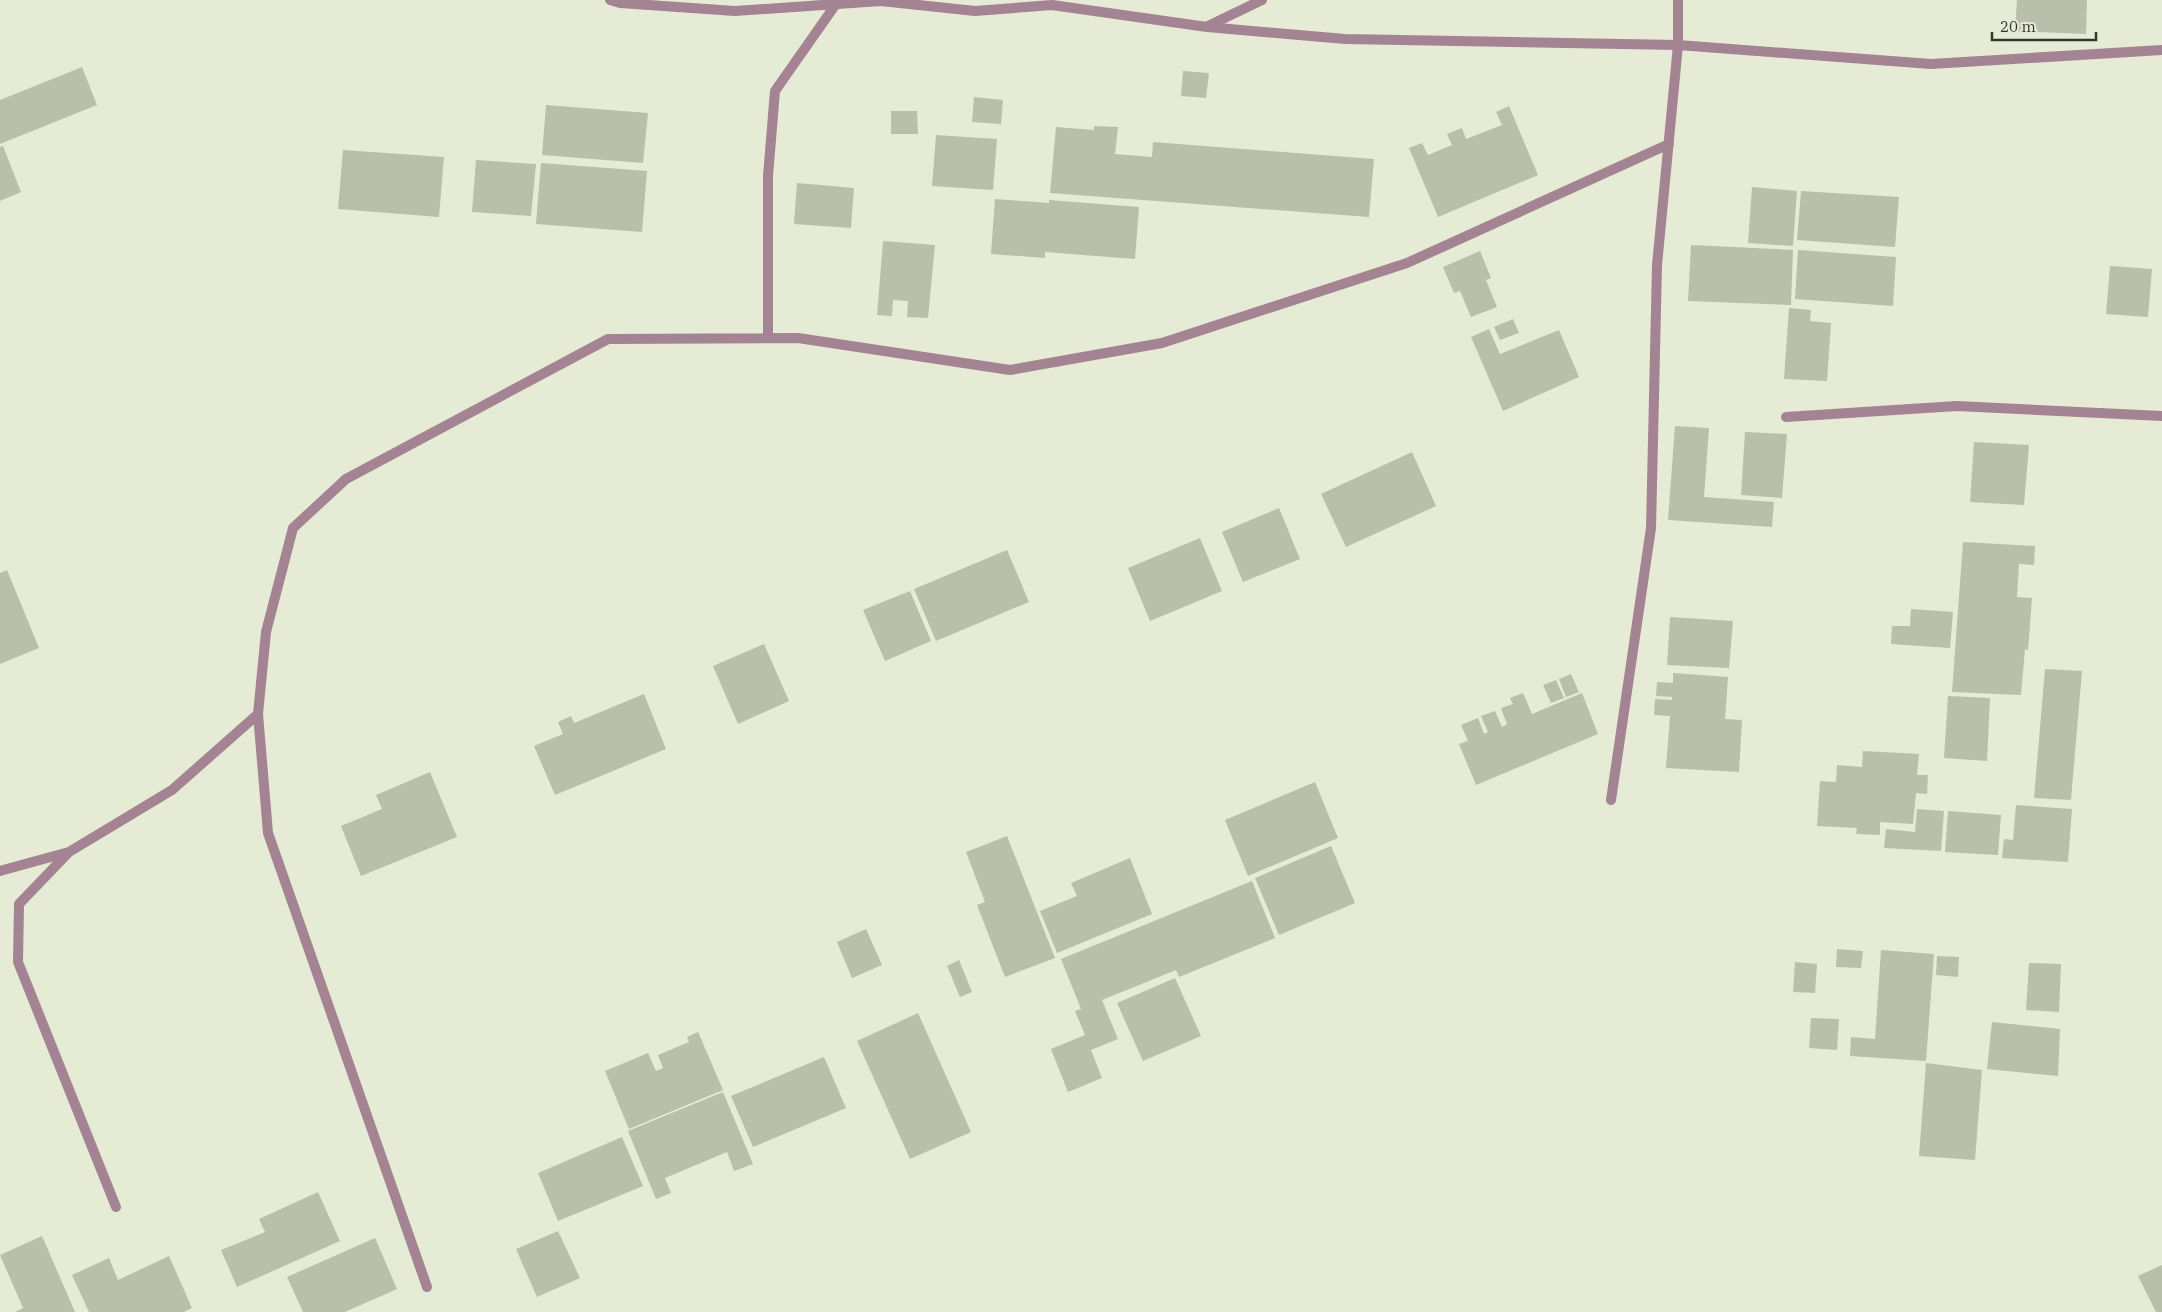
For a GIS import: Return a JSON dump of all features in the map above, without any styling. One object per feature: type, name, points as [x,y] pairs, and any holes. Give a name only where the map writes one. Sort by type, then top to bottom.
[{"type":"street","points":[[610,0],[620,3],[735,11],[881,1],[975,11],[1052,5],[1207,27],[1345,39],[1678,45],[1931,64],[2162,50]]},
{"type":"street","points":[[1207,27],[1262,0]]},
{"type":"street","points":[[1611,800],[1651,528],[1657,265],[1678,45],[1678,0]]},
{"type":"street","points":[[768,338],[768,176],[775,91],[836,4]]},
{"type":"street","points":[[427,1287],[268,833],[258,714],[266,632],[293,528],[346,480],[608,339],[798,338],[1010,370],[1162,342],[1406,263],[1668,144]]},
{"type":"street","points":[[1786,417],[1957,406],[2162,416]]},
{"type":"street","points":[[116,1207],[18,962],[19,904],[69,852],[172,790],[258,714]]},
{"type":"street","points":[[0,871],[69,852]]},
{"type":"building","points":[[2017,0],[2087,0],[2086,34],[2015,31]]},
{"type":"building","points":[[82,67],[97,105],[0,144],[0,100]]},
{"type":"building","points":[[1183,71],[1209,73],[1206,98],[1181,96]]},
{"type":"building","points":[[974,97],[1003,100],[1001,124],[972,122]]},
{"type":"building","points":[[546,105],[648,113],[643,163],[542,155]]},
{"type":"building","points":[[1509,106],[1538,175],[1438,217],[1409,148],[1422,143],[1428,155],[1452,145],[1447,134],[1462,128],[1466,139],[1502,125],[1496,112]]},
{"type":"building","points":[[891,111],[917,111],[918,134],[891,134]]},
{"type":"building","points":[[1094,126],[1118,127],[1115,154],[1152,157],[1153,142],[1374,159],[1369,217],[1050,193],[1056,127],[1094,130]]},
{"type":"building","points":[[936,135],[997,139],[993,190],[932,186]]},
{"type":"building","points":[[3,146],[21,192],[0,201],[0,147]]},
{"type":"building","points":[[343,150],[444,157],[439,217],[338,209]]},
{"type":"building","points":[[476,160],[536,164],[531,216],[472,212]]},
{"type":"building","points":[[541,163],[647,171],[642,232],[536,224]]},
{"type":"building","points":[[797,183],[854,188],[851,228],[794,224]]},
{"type":"building","points":[[1752,187],[1797,191],[1793,246],[1748,243]]},
{"type":"building","points":[[1801,191],[1899,197],[1895,247],[1797,240]]},
{"type":"building","points":[[995,199],[1049,203],[1049,200],[1139,207],[1135,259],[1045,252],[1045,258],[991,254]]},
{"type":"building","points":[[883,241],[935,245],[928,318],[907,317],[908,301],[893,300],[892,316],[877,315]]},
{"type":"building","points":[[1691,245],[1793,250],[1791,305],[1688,301]]},
{"type":"building","points":[[1798,250],[1896,257],[1893,306],[1795,299]]},
{"type":"building","points":[[1480,251],[1491,278],[1486,280],[1497,307],[1471,317],[1460,291],[1454,293],[1443,267]]},
{"type":"building","points":[[2110,266],[2152,269],[2148,317],[2106,314]]},
{"type":"building","points":[[1789,308],[1811,310],[1810,321],[1831,323],[1827,381],[1784,379]]},
{"type":"building","points":[[1513,319],[1519,333],[1500,340],[1494,327]]},
{"type":"building","points":[[1489,329],[1500,354],[1559,330],[1579,377],[1503,411],[1471,337]]},
{"type":"building","points":[[1675,426],[1709,428],[1704,497],[1774,502],[1772,527],[1668,520]]},
{"type":"building","points":[[1745,432],[1787,434],[1782,498],[1741,495]]},
{"type":"building","points":[[1974,442],[2029,445],[2024,505],[1970,502]]},
{"type":"building","points":[[1412,452],[1436,506],[1346,547],[1321,494]]},
{"type":"building","points":[[1279,508],[1300,559],[1243,582],[1222,532]]},
{"type":"building","points":[[1200,538],[1222,591],[1150,621],[1128,568]]},
{"type":"building","points":[[1963,542],[2035,546],[2034,565],[2019,564],[2017,597],[2032,598],[2028,650],[2025,649],[2021,695],[1952,692]]},
{"type":"building","points":[[1007,550],[1029,602],[936,641],[914,589]]},
{"type":"building","points":[[7,570],[39,648],[0,664],[0,573]]},
{"type":"building","points":[[910,591],[931,641],[885,661],[863,610]]},
{"type":"building","points":[[1911,609],[1953,612],[1950,648],[1891,644],[1892,626],[1910,626]]},
{"type":"building","points":[[1670,617],[1733,621],[1729,668],[1667,665]]},
{"type":"building","points":[[764,644],[789,701],[738,724],[713,666]]},
{"type":"building","points":[[2045,669],[2082,671],[2071,800],[2034,798]]},
{"type":"building","points":[[1673,673],[1728,677],[1725,719],[1742,720],[1739,772],[1666,768],[1670,716],[1654,715],[1655,699],[1672,700],[1672,697],[1656,696],[1657,682],[1673,683]]},
{"type":"building","points":[[1571,674],[1579,692],[1566,697],[1559,679]]},
{"type":"building","points":[[1556,680],[1564,698],[1551,703],[1543,685]]},
{"type":"building","points":[[1523,693],[1532,714],[1582,693],[1598,734],[1476,785],[1459,744],[1468,741],[1461,725],[1478,718],[1484,734],[1488,732],[1481,716],[1495,711],[1502,727],[1507,724],[1501,708],[1513,704],[1510,698]]},
{"type":"building","points":[[644,694],[666,749],[555,795],[534,746],[563,734],[558,722],[571,716],[574,723]]},
{"type":"building","points":[[1948,696],[1990,698],[1987,761],[1944,758]]},
{"type":"building","points":[[1863,751],[1919,754],[1917,775],[1928,775],[1927,794],[1916,793],[1913,824],[1880,822],[1880,835],[1856,834],[1857,828],[1817,826],[1820,781],[1836,782],[1837,765],[1862,767]]},
{"type":"building","points":[[430,772],[457,837],[361,876],[341,826],[382,809],[376,795]]},
{"type":"building","points":[[1315,782],[1338,838],[1248,876],[1225,820]]},
{"type":"building","points":[[2016,805],[2072,809],[2068,862],[2002,858],[2004,839],[2013,840]]},
{"type":"building","points":[[1917,809],[1944,811],[1941,851],[1884,848],[1886,829],[1915,832]]},
{"type":"building","points":[[1948,811],[2001,815],[1998,855],[1945,852]]},
{"type":"building","points":[[1007,836],[1055,958],[1005,977],[977,905],[985,902],[966,852]]},
{"type":"building","points":[[1331,846],[1355,903],[1279,935],[1255,878]]},
{"type":"building","points":[[1130,858],[1152,914],[1057,953],[1040,911],[1077,896],[1071,883]]},
{"type":"building","points":[[1252,881],[1275,938],[1179,977],[1176,970],[1102,1000],[1118,1039],[1091,1050],[1102,1078],[1068,1092],[1051,1049],[1085,1035],[1075,1011],[1081,1009],[1061,959]]},
{"type":"building","points":[[866,929],[882,965],[852,978],[837,942]]},
{"type":"building","points":[[1837,949],[1863,951],[1861,968],[1836,967]]},
{"type":"building","points":[[1881,950],[1934,954],[1926,1061],[1850,1056],[1851,1037],[1875,1039]]},
{"type":"building","points":[[1937,956],[1959,957],[1958,977],[1936,975]]},
{"type":"building","points":[[959,960],[972,992],[960,997],[947,966]]},
{"type":"building","points":[[1795,962],[1817,964],[1815,993],[1793,992]]},
{"type":"building","points":[[2029,963],[2061,964],[2059,1012],[2026,1010]]},
{"type":"building","points":[[1175,978],[1201,1036],[1143,1061],[1117,1003]]},
{"type":"building","points":[[918,1013],[971,1132],[910,1159],[857,1041]]},
{"type":"building","points":[[1811,1018],[1839,1019],[1837,1050],[1809,1048]]},
{"type":"building","points":[[1992,1022],[2060,1029],[2058,1076],[1987,1069]]},
{"type":"building","points":[[698,1032],[723,1090],[629,1129],[605,1071],[648,1053],[656,1071],[663,1068],[658,1055],[689,1042],[687,1037]]},
{"type":"building","points":[[824,1057],[846,1108],[753,1147],[731,1096]]},
{"type":"building","points":[[1926,1063],[1982,1070],[1975,1160],[1919,1156]]},
{"type":"building","points":[[723,1092],[753,1164],[734,1171],[727,1152],[665,1178],[671,1193],[656,1199],[628,1131]]},
{"type":"building","points":[[622,1137],[643,1186],[558,1221],[538,1173]]},
{"type":"building","points":[[318,1192],[340,1241],[237,1287],[221,1250],[265,1232],[259,1219]]},
{"type":"building","points":[[558,1231],[580,1278],[537,1297],[516,1249]]},
{"type":"building","points":[[42,1236],[75,1312],[15,1312],[23,1308],[0,1255]]},
{"type":"building","points":[[375,1238],[397,1289],[345,1312],[303,1312],[287,1277]]},
{"type":"building","points":[[169,1256],[192,1308],[184,1312],[89,1312],[72,1275],[109,1258],[118,1280]]},
{"type":"building","points":[[2162,1265],[2162,1312],[2156,1312],[2138,1276]]}]
